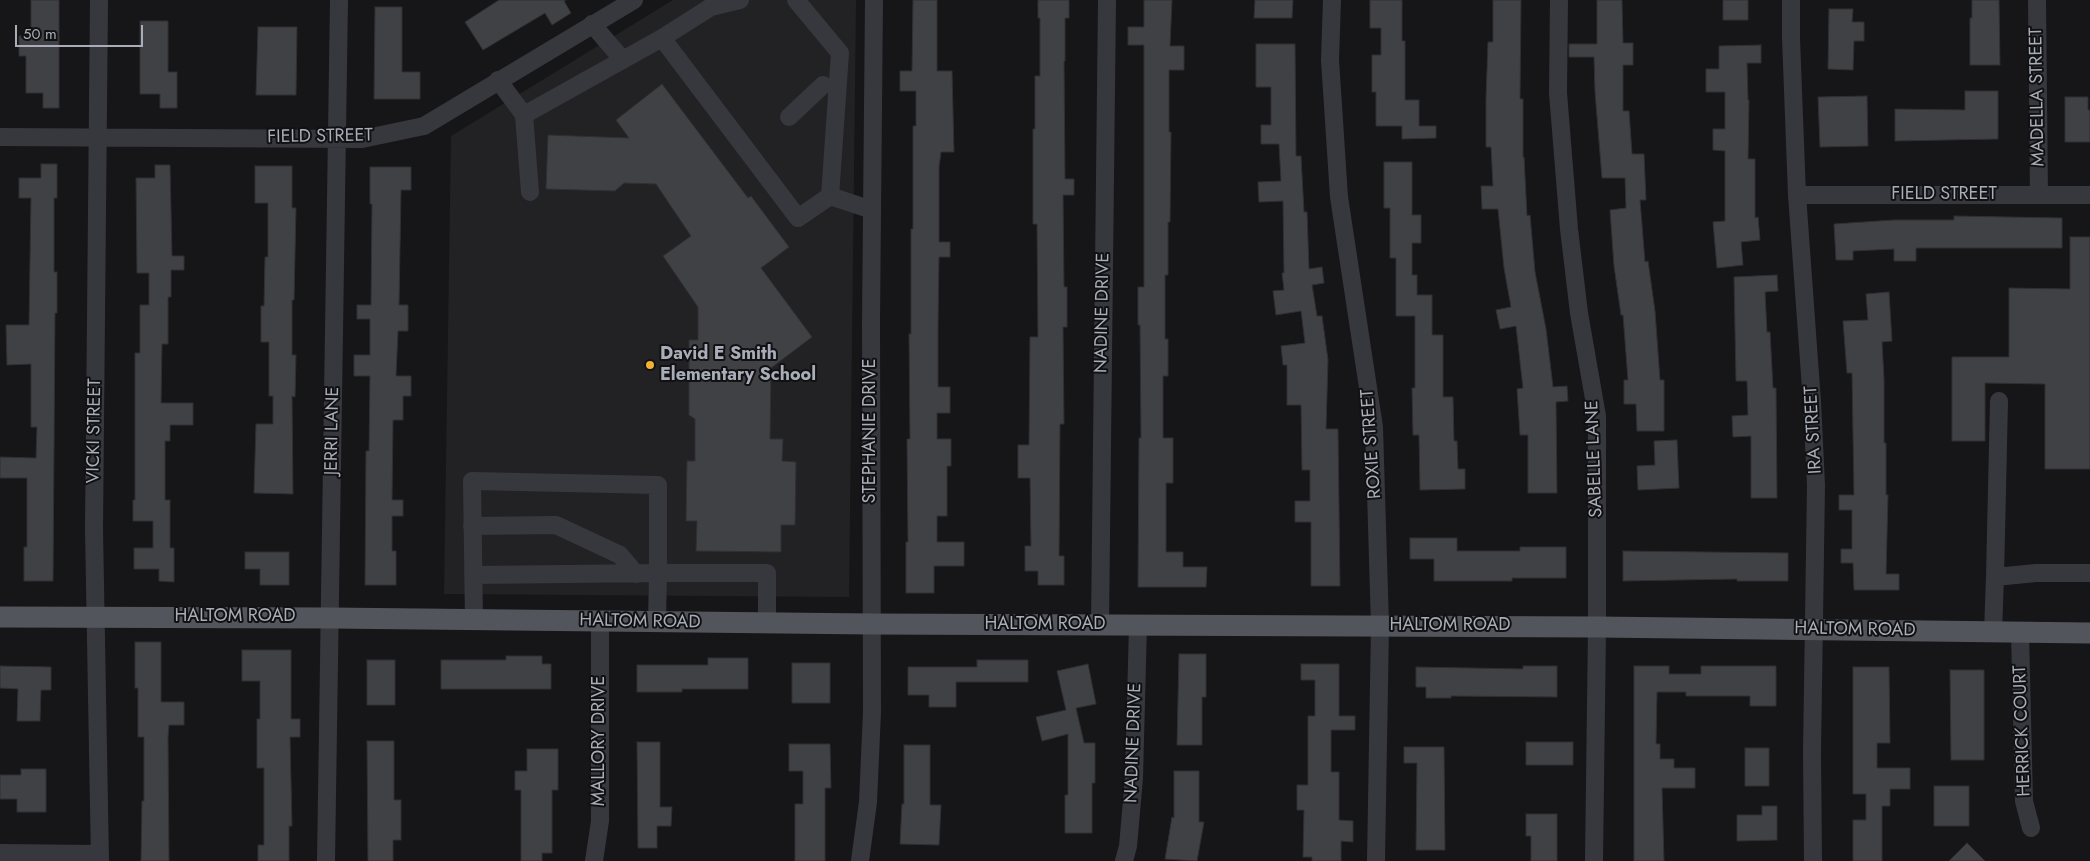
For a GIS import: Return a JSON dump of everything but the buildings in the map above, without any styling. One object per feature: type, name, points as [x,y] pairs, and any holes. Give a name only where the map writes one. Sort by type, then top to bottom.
[{"type":"main road","name":"HALTOM ROAD","points":[[0,616],[872,624],[1380,625],[2090,633]]},
{"type":"street","name":"VICKI STREET","points":[[99,0],[94,528],[100,858]]},
{"type":"street","name":"JERRI LANE","points":[[326,861],[339,0]]},
{"type":"street","name":"FIELD STREET","points":[[0,137],[98,136],[362,139],[424,126],[634,0]]},
{"type":"street","points":[[524,115],[662,38],[711,7],[740,0]]},
{"type":"street","points":[[796,0],[840,53],[830,196]]},
{"type":"street","name":"STEPHANIE DRIVE","points":[[860,861],[868,802],[872,712],[874,0]]},
{"type":"street","name":"NADINE DRIVE","points":[[1100,625],[1107,0]]},
{"type":"street","name":"ROXIE STREET","points":[[1332,0],[1330,60],[1339,197],[1374,427],[1380,625],[1376,861]]},
{"type":"street","name":"SABELLE LANE","points":[[1558,0],[1558,93],[1569,229],[1579,313],[1597,416],[1594,861]]},
{"type":"street","name":"IRA STREET","points":[[1791,0],[1798,195],[1816,485],[1812,752],[1813,861]]},
{"type":"street","name":"MADELLA STREET","points":[[2038,0],[2040,195]]},
{"type":"street","points":[[592,24],[623,60]]},
{"type":"street","points":[[662,38],[798,218],[830,196]]},
{"type":"street","points":[[498,80],[524,115],[530,192]]},
{"type":"street","points":[[789,117],[823,85]]},
{"type":"street","name":"FIELD STREET","points":[[1798,195],[2090,195]]},
{"type":"street","points":[[830,196],[872,210]]},
{"type":"street","points":[[1993,632],[1996,577],[1999,401]]},
{"type":"street","points":[[474,620],[472,481],[658,485],[657,622]]},
{"type":"street","points":[[472,526],[556,525],[620,555],[636,574]]},
{"type":"street","points":[[473,575],[767,573],[767,623]]},
{"type":"street","points":[[1996,577],[2036,573],[2090,573]]},
{"type":"street","name":"MALLORY DRIVE","points":[[594,861],[600,821],[600,621]]},
{"type":"street","name":"NADINE DRIVE","points":[[1124,861],[1128,846],[1134,778],[1138,625]]},
{"type":"street","name":"HERRICK COURT","points":[[2020,632],[2024,801],[2031,828]]},
{"type":"street","points":[[0,853],[100,858]]},
{"type":"shaded area","name":"David E Smith Elementary School","points":[[673,0],[856,0],[849,597],[444,594],[451,136]]},
{"type":"place","name":"David E Smith Elementary School","points":[[650,365]]}]
